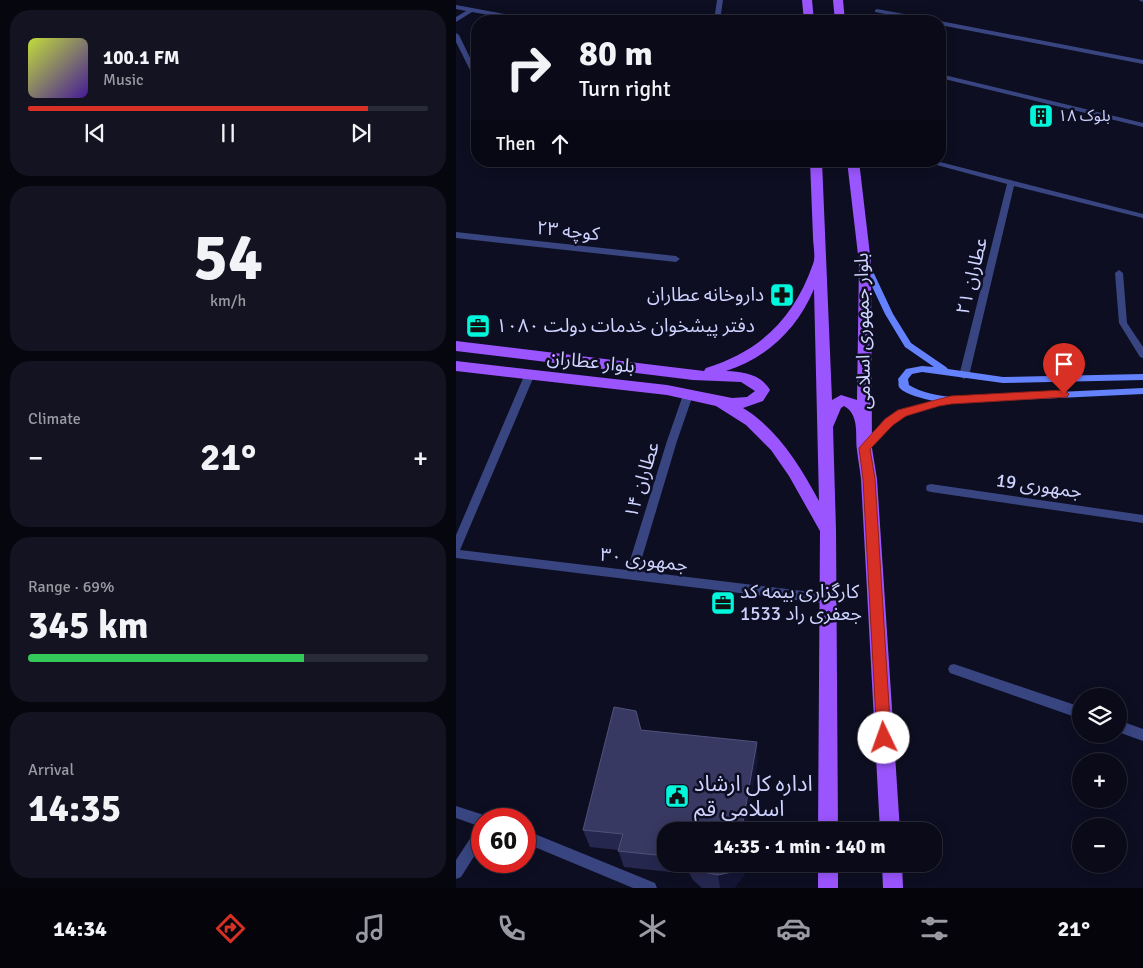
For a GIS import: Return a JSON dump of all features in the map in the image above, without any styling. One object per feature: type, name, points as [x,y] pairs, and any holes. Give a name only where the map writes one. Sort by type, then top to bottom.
[{"type":"main road","points":[[807,0],[808,15]]},
{"type":"main road","points":[[838,0],[839,15]]},
{"type":"main road","name":"بلوار جمهوری اسلامی","points":[[816,167],[828,530],[828,822]]},
{"type":"main road","name":"بلوار جمهوری اسلامی","points":[[854,167],[864,263],[864,448],[869,479],[889,822]]},
{"type":"main road","points":[[693,375],[740,361],[754,353],[776,334],[799,308],[819,262]]},
{"type":"main road","points":[[864,263],[908,345],[946,371]]},
{"type":"main road","name":"بلوار عطاران","points":[[456,346],[693,375],[742,377],[751,380],[763,390],[761,395],[754,401],[743,403],[721,402],[670,390],[529,376],[456,366]]},
{"type":"main road","points":[[1143,377],[1003,380],[922,369],[909,372],[903,379],[904,387],[912,392],[951,400],[1143,391]]},
{"type":"main road","points":[[825,428],[835,405],[841,400],[849,401],[856,406],[864,428]]},
{"type":"main road","points":[[864,448],[889,422],[902,413],[951,400]]},
{"type":"main road","points":[[721,402],[755,424],[784,457],[804,486],[828,530]]},
{"type":"main road","points":[[828,872],[828,888]]},
{"type":"main road","points":[[892,872],[893,888]]},
{"type":"street","points":[[718,15],[720,0]]},
{"type":"street","points":[[456,7],[499,15]]},
{"type":"street","points":[[456,20],[471,10]]},
{"type":"street","points":[[877,11],[899,15]]},
{"type":"street","points":[[946,24],[1143,62]]},
{"type":"street","points":[[456,36],[471,66]]},
{"type":"street","points":[[946,77],[1143,125]]},
{"type":"street","points":[[946,166],[1143,216]]},
{"type":"street","name":"عطاران ۲۱","points":[[964,376],[1011,182]]},
{"type":"street","name":"کوچه ۲۳","points":[[456,235],[676,259]]},
{"type":"street","points":[[1119,273],[1123,323],[1143,355]]},
{"type":"street","points":[[456,548],[529,376]]},
{"type":"street","name":"عطاران ۱۴","points":[[631,576],[688,394]]},
{"type":"street","name":"جمهوری 19","points":[[931,488],[1143,519]]},
{"type":"street","name":"جمهوری ۳۰","points":[[456,554],[828,599]]},
{"type":"street","points":[[954,669],[1072,711]]},
{"type":"street","points":[[1127,729],[1143,735]]},
{"type":"street","points":[[456,812],[471,817]]},
{"type":"street","points":[[536,841],[650,888]]},
{"type":"street","points":[[456,872],[471,849]]},
{"type":"building","name":"اداره کل ارشاد اسلامی قم","points":[[614,707],[636,711],[641,730],[757,742],[743,822],[657,822],[657,855],[618,851],[623,834],[583,830]]},
{"type":"building","points":[[704,872],[732,872],[718,875]]},
{"type":"place","name":"بلوک ۱۸","points":[[1041,116]]},
{"type":"place","name":"داروخانه عطاران","points":[[782,295]]},
{"type":"place","name":"دفتر پیشخوان خدمات دولت ۱۰۸۰","points":[[478,326]]},
{"type":"place","name":"کارگزاری بیمه کد 1533 جعفری راد","points":[[723,603]]},
{"type":"place","name":"اداره کل ارشاد اسلامی قم","points":[[677,796]]},
{"type":"route","points":[[884,738],[869,479],[864,448],[889,422],[902,413],[939,402],[1064,394]]}]
